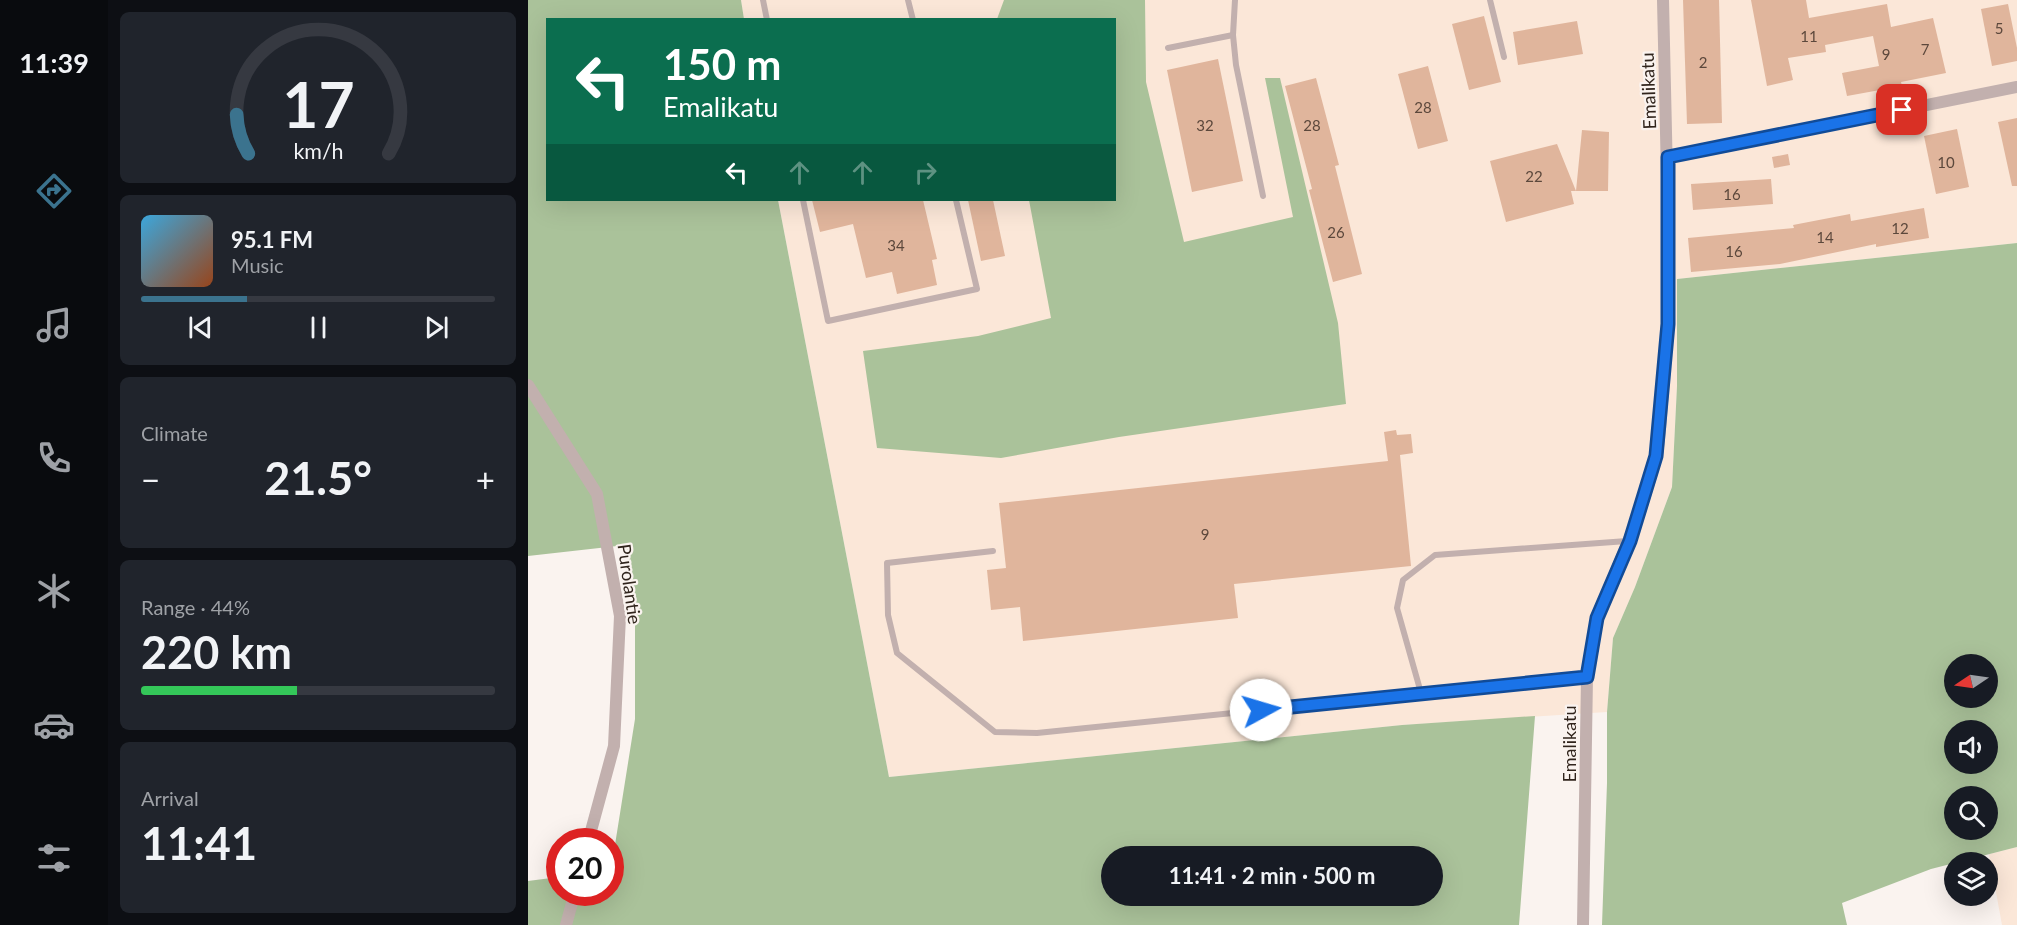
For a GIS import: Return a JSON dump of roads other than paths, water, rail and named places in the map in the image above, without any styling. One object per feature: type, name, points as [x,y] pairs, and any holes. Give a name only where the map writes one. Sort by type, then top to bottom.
[{"type":"street","name":"Emalikatu","points":[[1583,925],[1587,677],[1597,618],[1630,541],[1656,456],[1660,429],[1668,324],[1668,157],[1663,0]]},
{"type":"street","points":[[1668,157],[2017,87]]},
{"type":"street","name":"Purolantie","points":[[528,385],[597,494],[620,616],[614,746],[592,828]]},
{"type":"street","points":[[566,925],[571,906]]},
{"type":"lane","points":[[763,0],[767,18]]},
{"type":"lane","points":[[908,0],[912,18]]},
{"type":"lane","points":[[1235,0],[1233,35],[1236,65],[1263,196]]},
{"type":"lane","points":[[1490,0],[1504,57]]},
{"type":"lane","points":[[1168,48],[1233,35]]},
{"type":"lane","points":[[803,201],[828,321],[977,289],[956,201]]},
{"type":"lane","points":[[1421,693],[1397,608],[1403,580],[1435,555],[1630,541]]},
{"type":"lane","points":[[993,551],[887,563],[888,615],[897,653],[995,732],[1037,733],[1587,677]]}]
